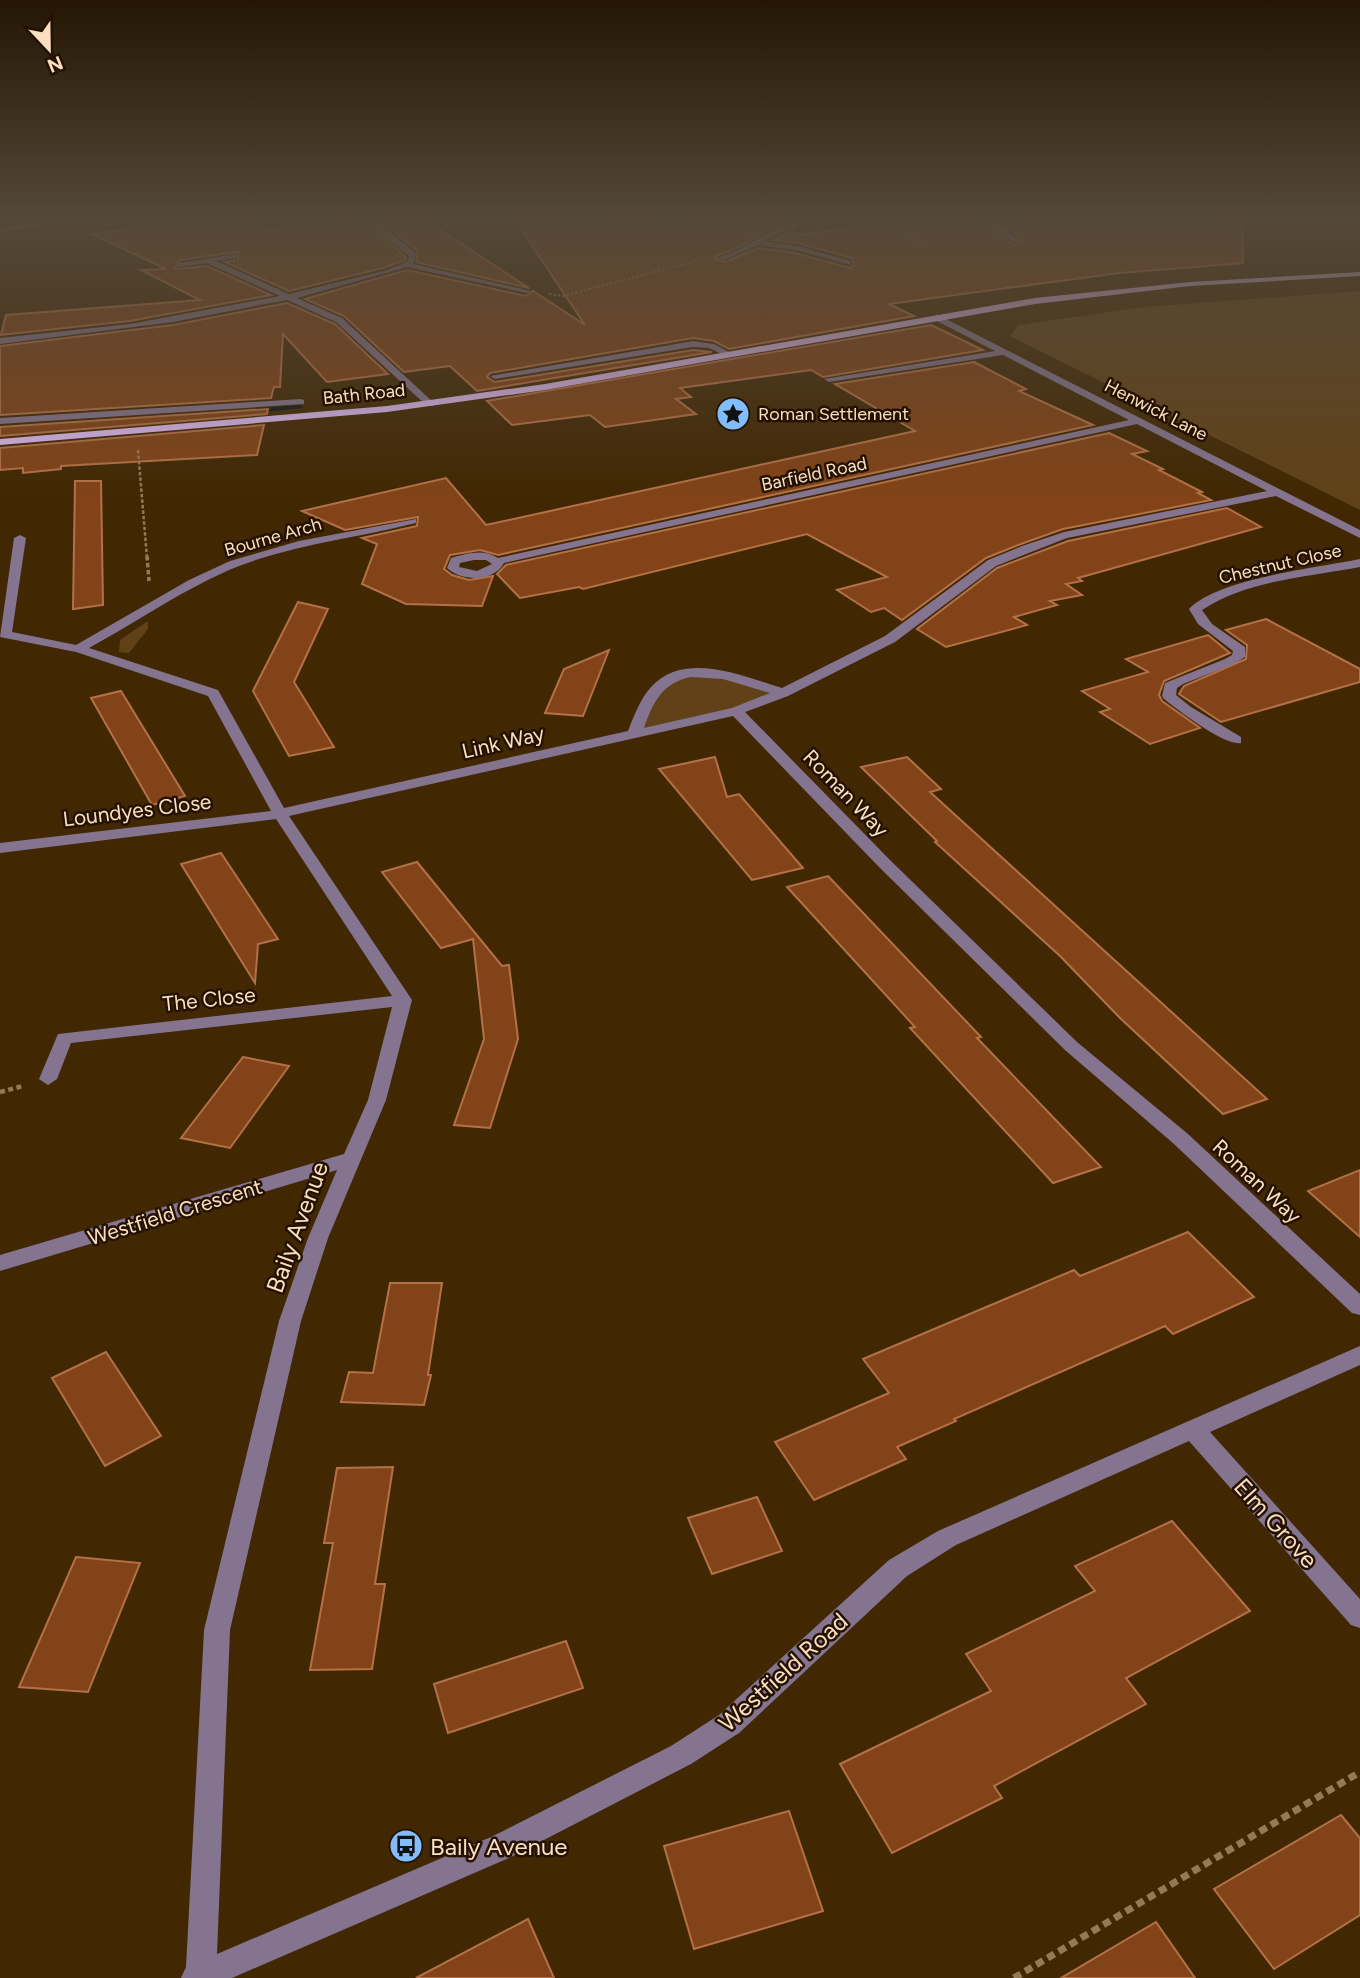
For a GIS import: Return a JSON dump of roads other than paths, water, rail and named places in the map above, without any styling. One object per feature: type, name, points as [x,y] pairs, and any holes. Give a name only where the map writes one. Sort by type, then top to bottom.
[{"type":"main road","name":"Bath Road","points":[[0,442],[303,418],[430,404],[545,387],[968,312]]},
{"type":"street","points":[[0,341],[124,327],[203,312]]},
{"type":"street","points":[[324,312],[340,320],[430,404]]},
{"type":"street","name":"Henwick Lane","points":[[936,317],[1360,535]]},
{"type":"street","name":"Bath Road","points":[[495,376],[693,344],[711,346],[728,354]]},
{"type":"street","points":[[829,379],[1004,352]]},
{"type":"street","points":[[852,376],[862,382]]},
{"type":"street","points":[[259,392],[262,404]]},
{"type":"street","name":"Bath Road","points":[[0,421],[301,402]]},
{"type":"street","name":"Barfield Road","points":[[498,561],[1138,421]]},
{"type":"street","points":[[736,711],[783,693],[890,639],[992,563],[1026,548],[1064,535],[1279,492]]},
{"type":"street","name":"Bourne Arch","points":[[78,649],[205,577],[258,556],[412,521]]},
{"type":"street","points":[[20,538],[2,633],[78,649],[213,693],[280,814],[403,1000]]},
{"type":"street","name":"Chestnut Close","points":[[1236,740],[1186,710],[1169,696],[1170,686],[1183,676],[1238,657],[1240,650],[1197,616],[1195,609],[1206,599],[1246,587],[1360,563]]},
{"type":"street","points":[[634,734],[653,693],[664,681],[681,675],[716,674],[783,693]]},
{"type":"street","name":"Link Way","points":[[280,814],[736,711]]},
{"type":"street","name":"Roman Way","points":[[736,711],[1052,1029],[1181,1139],[1360,1307]]},
{"type":"street","name":"Loundyes Close","points":[[0,848],[280,814]]},
{"type":"street","name":"The Close","points":[[48,1079],[64,1038],[403,1000]]},
{"type":"street","name":"Baily Avenue","points":[[198,1977],[217,1630],[290,1321],[318,1238],[377,1100],[403,1000]]},
{"type":"street","name":"Westfield Crescent","points":[[0,1263],[350,1159]]},
{"type":"street","name":"Westfield Road","points":[[198,1977],[501,1847],[681,1755],[729,1724],[898,1568],[947,1538],[1360,1355]]},
{"type":"street","name":"Elm Grove","points":[[1193,1429],[1360,1617]]},
{"type":"waterway","points":[[252,411],[300,407]]},
{"type":"place","name":"Roman Settlement","points":[[733,414]]},
{"type":"place","name":"Baily Avenue","points":[[406,1846]]}]
